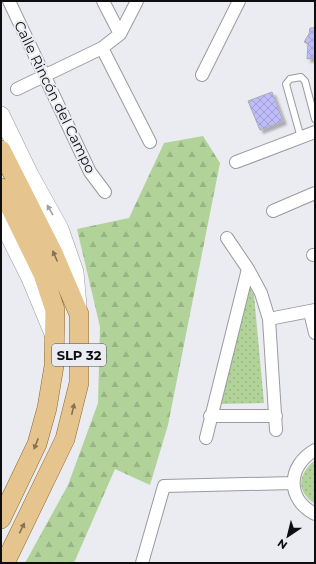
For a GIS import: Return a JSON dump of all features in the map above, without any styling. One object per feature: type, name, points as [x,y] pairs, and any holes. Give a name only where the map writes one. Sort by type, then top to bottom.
[{"type":"main road","name":"SLP 32","points":[[1,150],[53,253],[79,314],[79,383],[65,438],[5,563]]},
{"type":"main road","name":"SLP 32","points":[[1,188],[43,274],[55,310],[54,366],[47,408],[37,444],[1,519]]},
{"type":"street","name":"Calle Rincón del Campo","points":[[9,1],[90,172],[105,192]]},
{"type":"street","points":[[103,1],[120,34]]},
{"type":"street","points":[[17,89],[102,48],[120,34],[136,1]]},
{"type":"street","points":[[202,75],[239,1]]},
{"type":"street","points":[[102,48],[150,142]]},
{"type":"street","points":[[1,115],[30,175],[60,229],[75,272],[79,314]]},
{"type":"street","points":[[236,162],[315,132]]},
{"type":"street","points":[[273,211],[315,193]]},
{"type":"street","points":[[1,220],[30,278],[55,337]]},
{"type":"street","points":[[226,238],[248,269],[261,293],[269,319],[276,430]]},
{"type":"street","points":[[206,438],[210,416],[248,269]]},
{"type":"street","points":[[269,319],[313,311],[315,333]]},
{"type":"street","points":[[210,416],[276,416]]},
{"type":"street","points":[[315,450],[306,455],[299,463],[295,472],[293,483],[295,493],[300,503],[307,510],[315,514]]},
{"type":"street","points":[[142,563],[164,486],[293,483]]},
{"type":"lane","points":[[301,138],[286,84],[290,79],[301,77],[305,81],[315,119]]},
{"type":"green space","points":[[203,136],[220,163],[168,425],[150,485],[115,469],[74,563],[25,563],[68,485],[98,403],[100,327],[77,229],[129,218],[164,143]]},
{"type":"green space","points":[[250,288],[254,295],[264,403],[219,404]]},
{"type":"green space","points":[[315,460],[315,504],[304,493],[301,482],[305,471]]},
{"type":"building","points":[[315,26],[315,58],[307,59],[308,44],[304,42],[309,34],[310,28]]},
{"type":"building","points":[[272,92],[283,121],[260,130],[248,101]]}]
